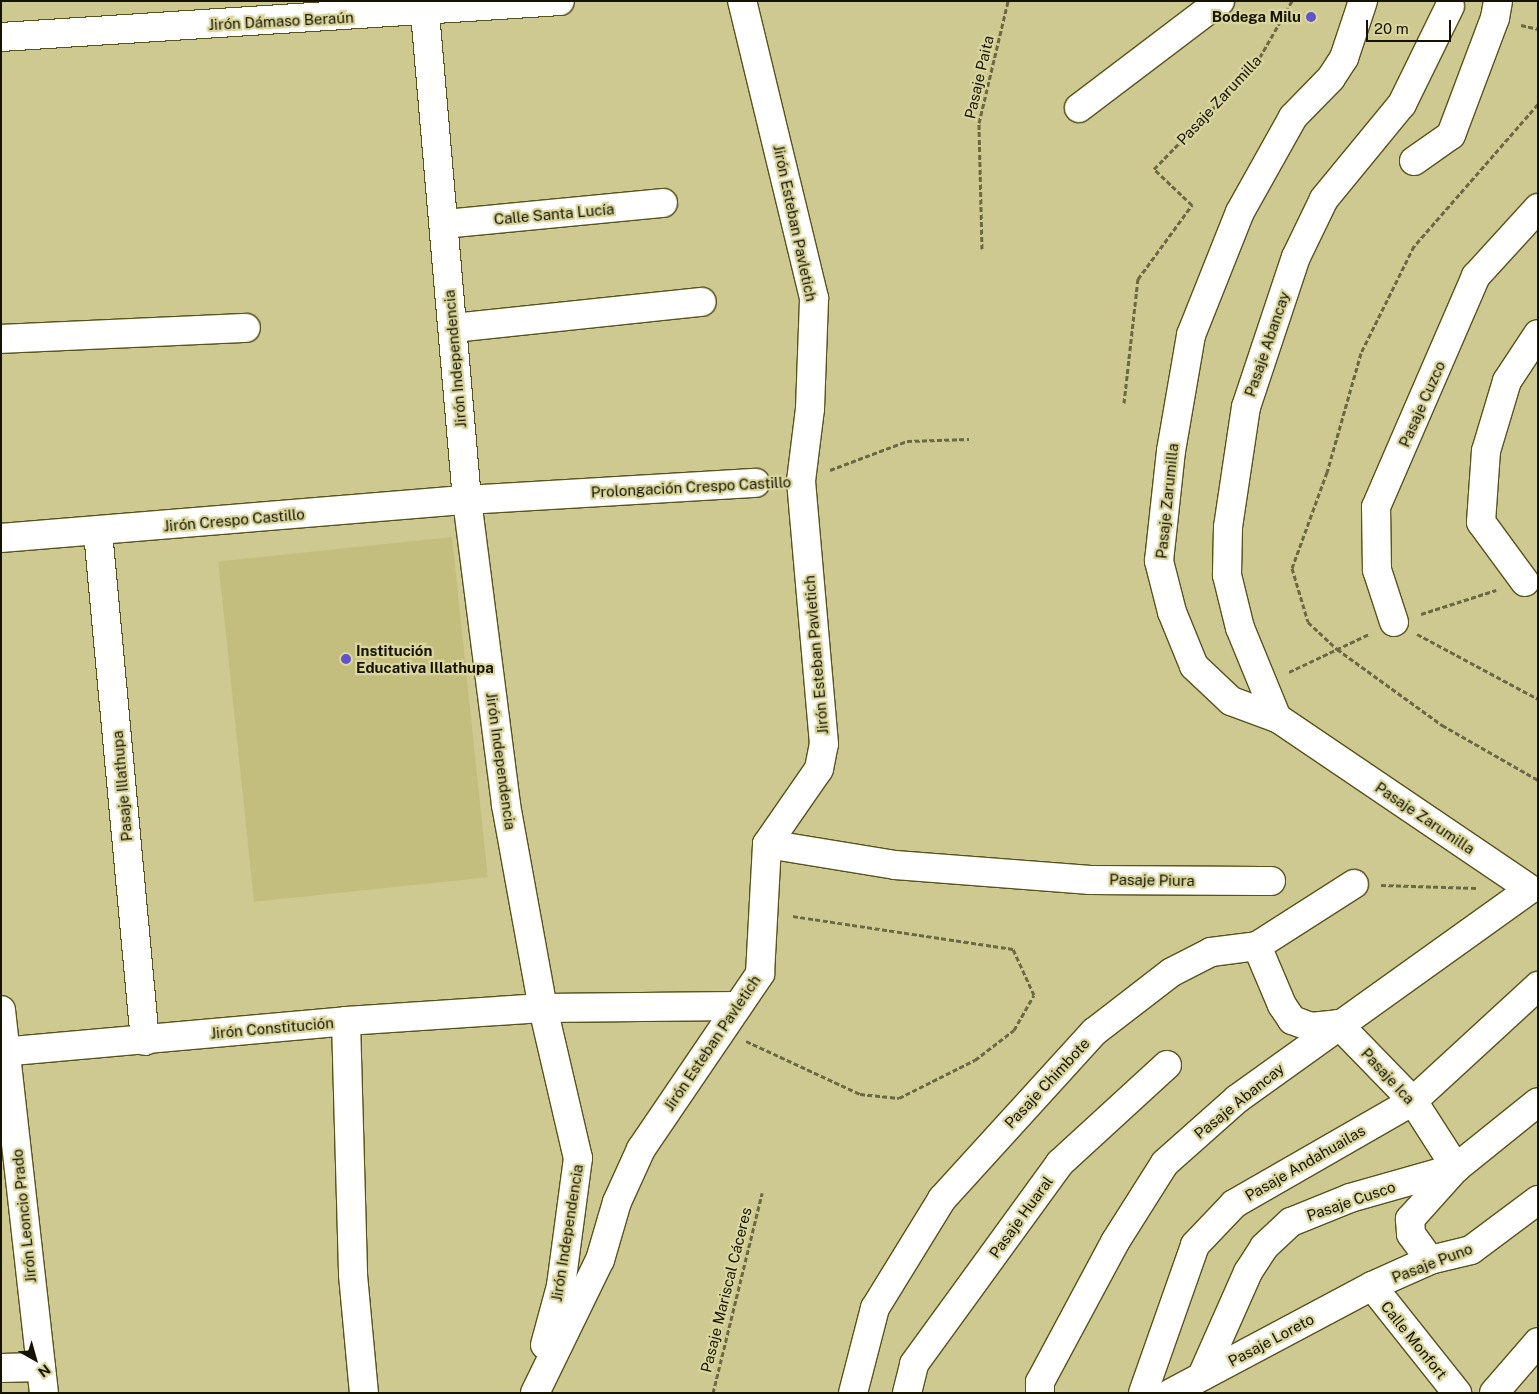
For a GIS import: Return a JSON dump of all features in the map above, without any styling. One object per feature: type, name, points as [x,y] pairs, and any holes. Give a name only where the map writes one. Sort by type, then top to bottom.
[{"type":"street","name":"Jirón Dámaso Beraún","points":[[1,37],[424,7],[560,1]]},
{"type":"street","name":"Jirón Esteban Pavletich","points":[[534,1393],[600,1260],[617,1202],[641,1149],[760,974],[767,844],[819,769],[824,744],[802,481],[810,409],[814,298],[742,1]]},
{"type":"street","points":[[1079,108],[1220,1]]},
{"type":"street","name":"Pasaje Zarumilla","points":[[1363,1],[1344,58],[1331,78],[1293,117],[1240,212],[1191,334],[1171,451],[1159,561],[1172,612],[1194,666],[1231,701],[1277,718],[1530,889]]},
{"type":"street","points":[[1414,161],[1451,135],[1496,18],[1498,1]]},
{"type":"street","name":"Pasaje Abancay","points":[[1277,718],[1240,628],[1227,575],[1228,527],[1246,407],[1296,257],[1324,199],[1402,104],[1450,6]]},
{"type":"street","name":"Jirón Independencia","points":[[424,7],[467,500],[506,805],[542,1008],[578,1158],[562,1286],[534,1393]]},
{"type":"street","name":"Calle Santa Lucía","points":[[444,224],[664,204]]},
{"type":"street","name":"Pasaje Cuzco","points":[[1394,622],[1377,570],[1376,507],[1476,276],[1538,208]]},
{"type":"street","points":[[452,328],[702,302]]},
{"type":"street","points":[[1,339],[246,328]]},
{"type":"street","points":[[1525,582],[1481,522],[1486,451],[1507,381],[1538,334]]},
{"type":"street","name":"Prolongación Crespo Castillo","points":[[467,500],[755,482]]},
{"type":"street","name":"Jirón Crespo Castillo","points":[[1,538],[98,532],[467,500]]},
{"type":"street","name":"Pasaje Illathupa","points":[[98,532],[145,1040]]},
{"type":"street","name":"Pasaje Piura","points":[[767,844],[895,865],[1090,880],[1271,882]]},
{"type":"street","name":"Pasaje Chimbote","points":[[853,1393],[875,1308],[942,1199],[1094,1032],[1172,972],[1211,952],[1257,946],[1354,884]]},
{"type":"street","name":"Pasaje Abancay","points":[[1040,1393],[1040,1382],[1110,1251],[1165,1163],[1237,1099],[1338,1024],[1530,889]]},
{"type":"street","points":[[1257,946],[1282,1005],[1292,1020],[1311,1027],[1338,1024]]},
{"type":"street","name":"Pasaje Andahuailas","points":[[1143,1393],[1195,1245],[1234,1204],[1413,1101],[1538,986]]},
{"type":"street","name":"Jirón Constitución","points":[[3,1052],[346,1021],[542,1008],[738,1006]]},
{"type":"street","name":"Jirón Leoncio Prado","points":[[1,1010],[3,1052],[42,1380]]},
{"type":"street","points":[[346,1021],[353,1275],[364,1393]]},
{"type":"street","name":"Pasaje Ica","points":[[1338,1024],[1413,1101],[1456,1168]]},
{"type":"street","name":"Pasaje Huaral","points":[[907,1393],[914,1364],[1060,1163],[1167,1065]]},
{"type":"street","name":"Pasaje Cusco","points":[[1202,1376],[1248,1272],[1264,1247],[1291,1222],[1350,1198],[1456,1168],[1538,1102]]},
{"type":"street","points":[[1430,1260],[1411,1234],[1410,1219],[1456,1168]]},
{"type":"street","name":"Pasaje Puno","points":[[1372,1286],[1430,1260],[1471,1250],[1538,1200]]},
{"type":"street","name":"Pasaje Loreto","points":[[1171,1393],[1372,1286]]},
{"type":"street","name":"Calle Monfort","points":[[1372,1286],[1457,1393]]},
{"type":"street","points":[[1494,1393],[1538,1342]]},
{"type":"street","points":[[1,1368],[42,1380]]},
{"type":"path","name":"Pasaje Paita","points":[[982,249],[979,123],[1008,1]]},
{"type":"path","name":"Pasaje Zarumilla","points":[[1124,403],[1138,278],[1192,205],[1154,169],[1256,64],[1292,1]]},
{"type":"path","name":"Prolongación Crespo Castillo","points":[[802,481],[907,441],[969,439]]},
{"type":"path","points":[[1394,622],[1512,682],[1538,699]]},
{"type":"path","points":[[1354,884],[1481,888]]},
{"type":"path","points":[[722,1030],[860,1094],[898,1098],[975,1060],[1014,1030],[1034,995],[1013,949],[763,912]]},
{"type":"path","name":"Pasaje Mariscal Cáceres","points":[[713,1393],[762,1193]]},
{"type":"shaded area","name":"Institución Educativa Illathupa","points":[[452,537],[488,877],[254,902],[218,562]]},
{"type":"place","name":"Bodega Milu","points":[[1311,17]]},
{"type":"place","name":"Institución Educativa Illathupa","points":[[346,659]]}]
